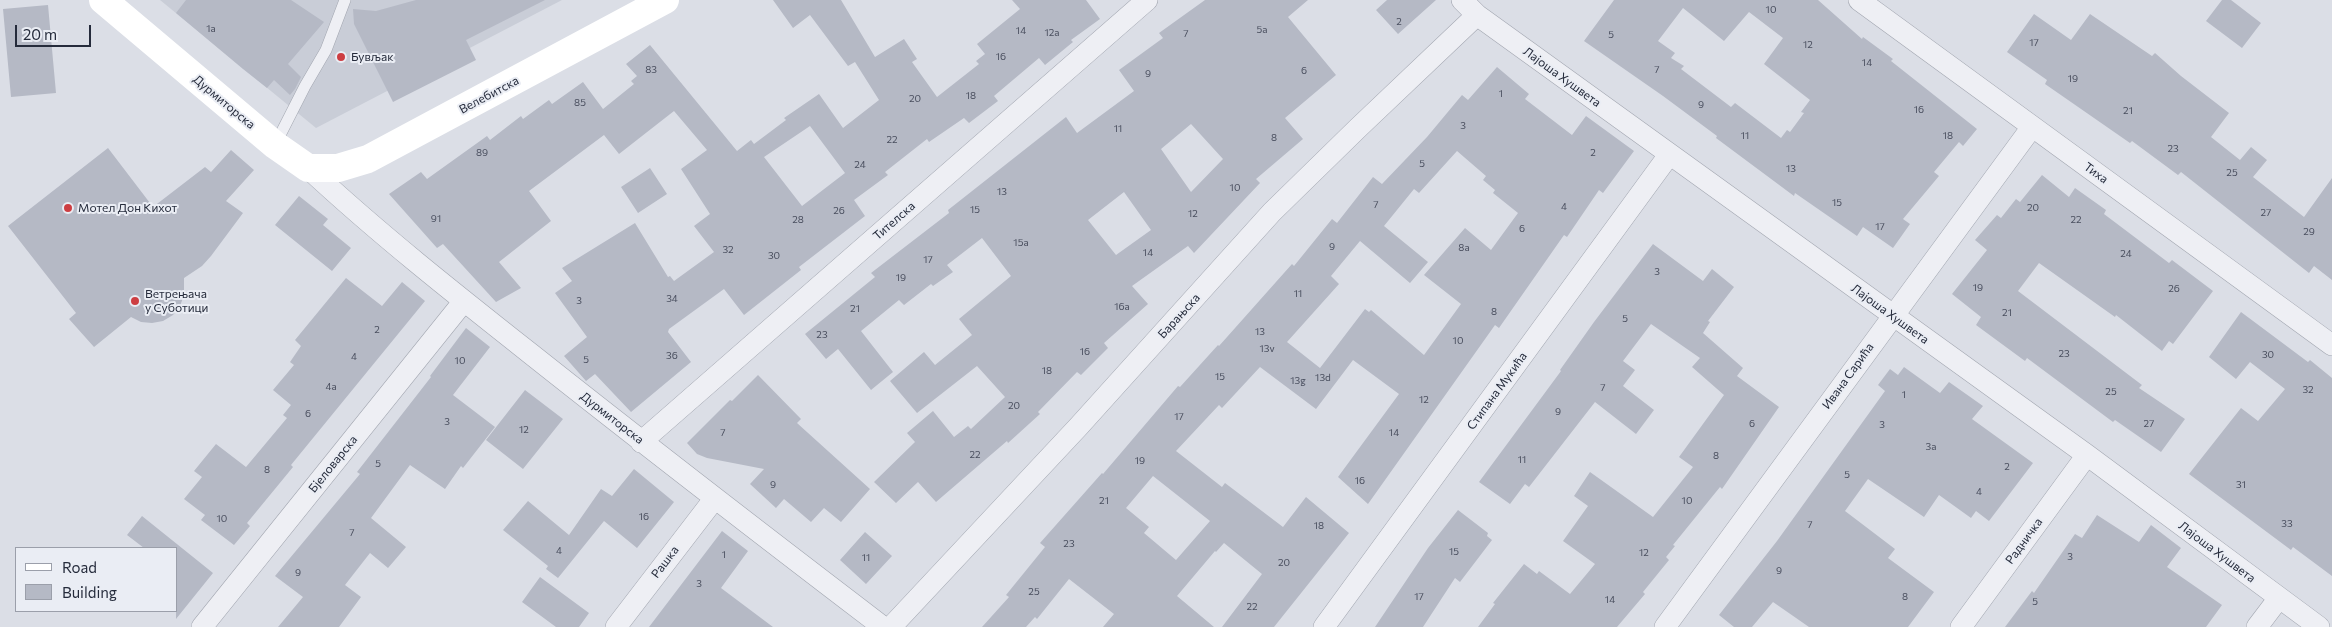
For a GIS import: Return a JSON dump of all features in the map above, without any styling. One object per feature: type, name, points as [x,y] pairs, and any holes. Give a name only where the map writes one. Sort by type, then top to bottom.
[{"type":"street","name":"Дурмиторска","points":[[103,0],[275,145],[308,168],[346,204],[464,301],[641,442],[883,627]]},
{"type":"street","name":"Велебитска","points":[[308,168],[328,169],[350,166],[368,159],[665,0]]},
{"type":"street","name":"Тителска","points":[[641,442],[1148,0]]},
{"type":"street","name":"Лајоша Хушвета","points":[[1462,0],[1477,15],[2087,455],[2319,627]]},
{"type":"street","name":"Тиха","points":[[1859,0],[2332,345]]},
{"type":"street","name":"Барањска","points":[[891,627],[1079,426],[1272,212],[1477,15]]},
{"type":"street","name":"Ивана Сарића","points":[[1665,627],[2032,127]]},
{"type":"street","name":"Стипана Мукића","points":[[1324,627],[1669,155]]},
{"type":"street","points":[[346,204],[344,186],[350,166]]},
{"type":"street","name":"Бјеловарска","points":[[202,627],[464,301]]},
{"type":"street","name":"Радничка","points":[[1961,627],[2087,455]]},
{"type":"street","name":"Рашка","points":[[616,627],[715,498]]},
{"type":"street","points":[[2258,627],[2279,598]]},
{"type":"lane","points":[[275,145],[326,50],[345,0]]},
{"type":"shaded area","name":"Бувљак","points":[[160,0],[562,0],[316,128]]},
{"type":"building","points":[[186,0],[291,0],[324,22],[288,64],[301,77],[290,95],[274,80],[267,88],[176,13]]},
{"type":"building","points":[[416,0],[545,0],[466,40],[476,60],[393,102],[354,24],[353,9],[376,11]]},
{"type":"building","points":[[773,0],[841,0],[875,57],[904,39],[917,59],[912,62],[937,97],[979,64],[976,61],[985,54],[977,44],[1020,9],[1012,0],[1086,0],[1100,19],[1071,40],[1073,42],[1045,65],[1039,58],[994,96],[998,101],[969,123],[964,118],[929,142],[927,139],[885,172],[888,175],[854,200],[865,216],[799,267],[801,270],[744,315],[724,289],[669,329],[668,332],[691,362],[631,412],[595,374],[586,381],[564,356],[587,337],[555,293],[572,281],[562,268],[635,223],[668,277],[670,276],[674,281],[714,252],[694,226],[710,214],[681,169],[707,150],[674,111],[619,154],[604,135],[529,191],[551,221],[499,262],[521,288],[496,302],[443,244],[437,248],[389,194],[421,172],[427,179],[487,136],[490,140],[521,116],[523,119],[549,100],[552,104],[583,82],[603,109],[634,84],[631,81],[637,76],[626,64],[650,45],[737,151],[751,140],[754,144],[786,120],[784,118],[819,94],[843,128],[879,100],[855,62],[848,66],[810,15],[793,28]],"holes":[[[810,126],[845,173],[802,206],[764,157]]]},
{"type":"building","points":[[1205,0],[1308,0],[1288,17],[1336,75],[1285,118],[1303,139],[1256,179],[1260,183],[1194,253],[1188,246],[1132,286],[1148,304],[1104,343],[1108,348],[1081,375],[1077,372],[1038,412],[1040,414],[936,502],[918,482],[896,503],[874,482],[915,442],[907,433],[933,411],[954,437],[968,426],[971,429],[1005,397],[977,366],[917,413],[890,381],[924,352],[935,365],[972,335],[959,319],[1011,276],[982,238],[947,265],[953,272],[933,286],[931,284],[904,305],[899,300],[861,331],[893,372],[871,390],[838,349],[826,359],[805,334],[875,277],[871,273],[949,213],[948,210],[1066,117],[1077,133],[1134,91],[1119,70],[1163,38],[1159,33]],"holes":[[[1191,124],[1223,159],[1191,192],[1161,149]],[[1124,192],[1151,230],[1116,255],[1088,220]]]},
{"type":"building","points":[[1387,0],[1436,0],[1398,34],[1376,10]]},
{"type":"building","points":[[1614,0],[1818,0],[1862,39],[1863,37],[1893,59],[1891,61],[1977,129],[1963,146],[1959,142],[1934,172],[1939,176],[1903,219],[1910,224],[1893,248],[1863,227],[1857,236],[1795,193],[1794,196],[1663,96],[1584,41]],"holes":[[[1683,8],[1724,41],[1749,12],[1783,38],[1764,64],[1810,100],[1801,112],[1804,113],[1790,132],[1787,130],[1781,138],[1735,103],[1731,107],[1681,69],[1684,66],[1671,58],[1675,53],[1658,41]]]},
{"type":"building","points":[[2222,0],[2231,0],[2261,23],[2242,48],[2206,21]]},
{"type":"building","points":[[48,5],[56,93],[11,97],[3,9]]},
{"type":"building","points":[[2034,14],[2071,40],[2090,14],[2152,56],[2155,53],[2229,113],[2211,137],[2240,160],[2251,147],[2267,160],[2253,177],[2304,217],[2332,178],[2332,280],[2314,266],[2309,273],[2181,172],[2178,175],[2132,141],[2130,143],[2045,84],[2047,80],[2007,52]]},
{"type":"building","points":[[1497,67],[1529,94],[1525,99],[1572,135],[1586,116],[1634,151],[1603,193],[1599,190],[1567,237],[1564,235],[1499,328],[1495,325],[1368,504],[1338,477],[1399,394],[1353,360],[1316,409],[1260,367],[1222,408],[1219,405],[1176,451],[1222,487],[1225,483],[1283,527],[1306,497],[1349,533],[1274,627],[1222,627],[1262,574],[1224,543],[1177,596],[1214,627],[1103,627],[1114,614],[1069,579],[1037,619],[1035,617],[1026,627],[982,627],[1009,597],[1006,595],[1045,547],[1040,543],[1103,474],[1178,386],[1180,387],[1219,346],[1292,264],[1294,266],[1332,219],[1337,223],[1373,177],[1382,184],[1427,137],[1462,95],[1468,100]],"holes":[[[1457,151],[1486,176],[1483,180],[1495,190],[1493,193],[1518,213],[1491,250],[1465,228],[1424,275],[1461,304],[1424,355],[1371,310],[1369,312],[1365,309],[1320,368],[1287,342],[1339,284],[1331,276],[1360,241],[1410,283],[1428,262],[1384,226],[1414,189],[1419,193]],[[1153,476],[1210,521],[1176,560],[1144,533],[1149,527],[1126,508]]]},
{"type":"building","points":[[108,148],[153,207],[205,167],[211,172],[231,150],[254,170],[226,201],[243,213],[202,266],[184,278],[184,295],[180,306],[173,315],[163,321],[152,323],[141,322],[131,317],[94,347],[69,319],[76,313],[8,226]]},
{"type":"building","points":[[650,168],[667,194],[638,213],[621,187]]},
{"type":"building","points":[[2042,175],[2069,197],[2075,188],[2106,210],[2104,214],[2169,263],[2172,260],[2213,291],[2173,344],[2169,341],[2162,351],[2116,315],[2115,317],[2039,263],[2018,291],[2142,385],[2139,388],[2185,419],[2161,452],[2115,420],[2113,422],[2027,358],[2025,361],[1976,325],[1981,317],[1952,294],[1987,250],[1975,240],[1997,215],[2001,218],[2016,199],[2020,202]]},
{"type":"building","points":[[299,196],[328,219],[323,225],[351,248],[332,271],[275,225]]},
{"type":"building","points":[[1653,244],[1703,281],[1712,269],[1734,287],[1708,321],[1710,322],[1703,333],[1743,368],[1737,376],[1779,407],[1722,489],[1720,487],[1673,545],[1675,546],[1666,557],[1669,560],[1643,592],[1645,594],[1617,627],[1478,627],[1495,604],[1493,603],[1524,564],[1537,574],[1539,571],[1570,594],[1595,564],[1563,541],[1588,506],[1574,496],[1590,472],[1653,517],[1693,467],[1679,457],[1724,395],[1692,367],[1700,358],[1651,324],[1623,361],[1635,370],[1623,386],[1654,410],[1636,434],[1595,402],[1529,487],[1525,484],[1510,504],[1479,482],[1561,371],[1594,322]]},
{"type":"building","points":[[346,278],[382,306],[402,282],[425,301],[291,465],[293,467],[247,523],[250,526],[234,545],[201,520],[205,515],[184,499],[202,477],[194,471],[216,444],[246,467],[287,418],[283,415],[291,405],[273,390],[294,365],[290,362],[301,346],[295,340]]},
{"type":"building","points":[[2241,312],[2308,362],[2310,360],[2332,378],[2332,576],[2293,547],[2291,550],[2189,474],[2241,408],[2258,421],[2285,389],[2250,362],[2236,379],[2209,357]]},
{"type":"building","points":[[466,328],[490,347],[453,395],[495,427],[463,468],[461,466],[445,489],[410,465],[371,518],[406,547],[388,568],[370,553],[345,585],[361,597],[339,627],[278,627],[303,597],[275,576],[360,474],[357,472],[431,377]]},
{"type":"building","points":[[1904,367],[1940,393],[1949,382],[1983,406],[1972,419],[2033,463],[1989,521],[1976,511],[1971,518],[1939,495],[1924,517],[1868,479],[1845,511],[1895,549],[1888,558],[1934,592],[1908,627],[1809,627],[1773,602],[1752,627],[1734,627],[1719,615],[1777,541],[1885,391],[1878,385],[1890,369],[1898,375]]},
{"type":"building","points":[[758,375],[801,419],[797,423],[870,489],[841,522],[824,508],[811,522],[784,499],[776,508],[750,484],[764,469],[707,458],[697,454],[687,443]]},
{"type":"building","points":[[525,390],[563,419],[523,469],[486,440]]},
{"type":"building","points":[[634,469],[674,502],[637,548],[604,521],[558,578],[546,569],[548,566],[503,530],[528,501],[569,535],[601,489],[612,496]]},
{"type":"building","points":[[1458,510],[1488,533],[1487,536],[1492,540],[1460,582],[1455,578],[1423,627],[1375,627],[1428,548]]},
{"type":"building","points":[[2097,515],[2139,542],[2151,525],[2181,548],[2167,567],[2222,605],[2206,627],[2005,627],[2032,591],[2034,593],[2075,534],[2082,538]]},
{"type":"building","points":[[142,516],[213,573],[176,619],[176,612],[178,612],[178,547],[143,547],[127,535]]},
{"type":"building","points":[[722,531],[748,551],[721,588],[773,627],[649,627]]},
{"type":"building","points":[[865,532],[892,556],[866,584],[840,560]]},
{"type":"building","points":[[540,577],[589,613],[579,627],[556,627],[522,602]]},
{"type":"place","name":"Бувљак","points":[[341,57]]},
{"type":"place","name":"Мотел Дон Кихот","points":[[68,208]]},
{"type":"place","name":"Ветрењача у Суботици","points":[[135,301]]}]
